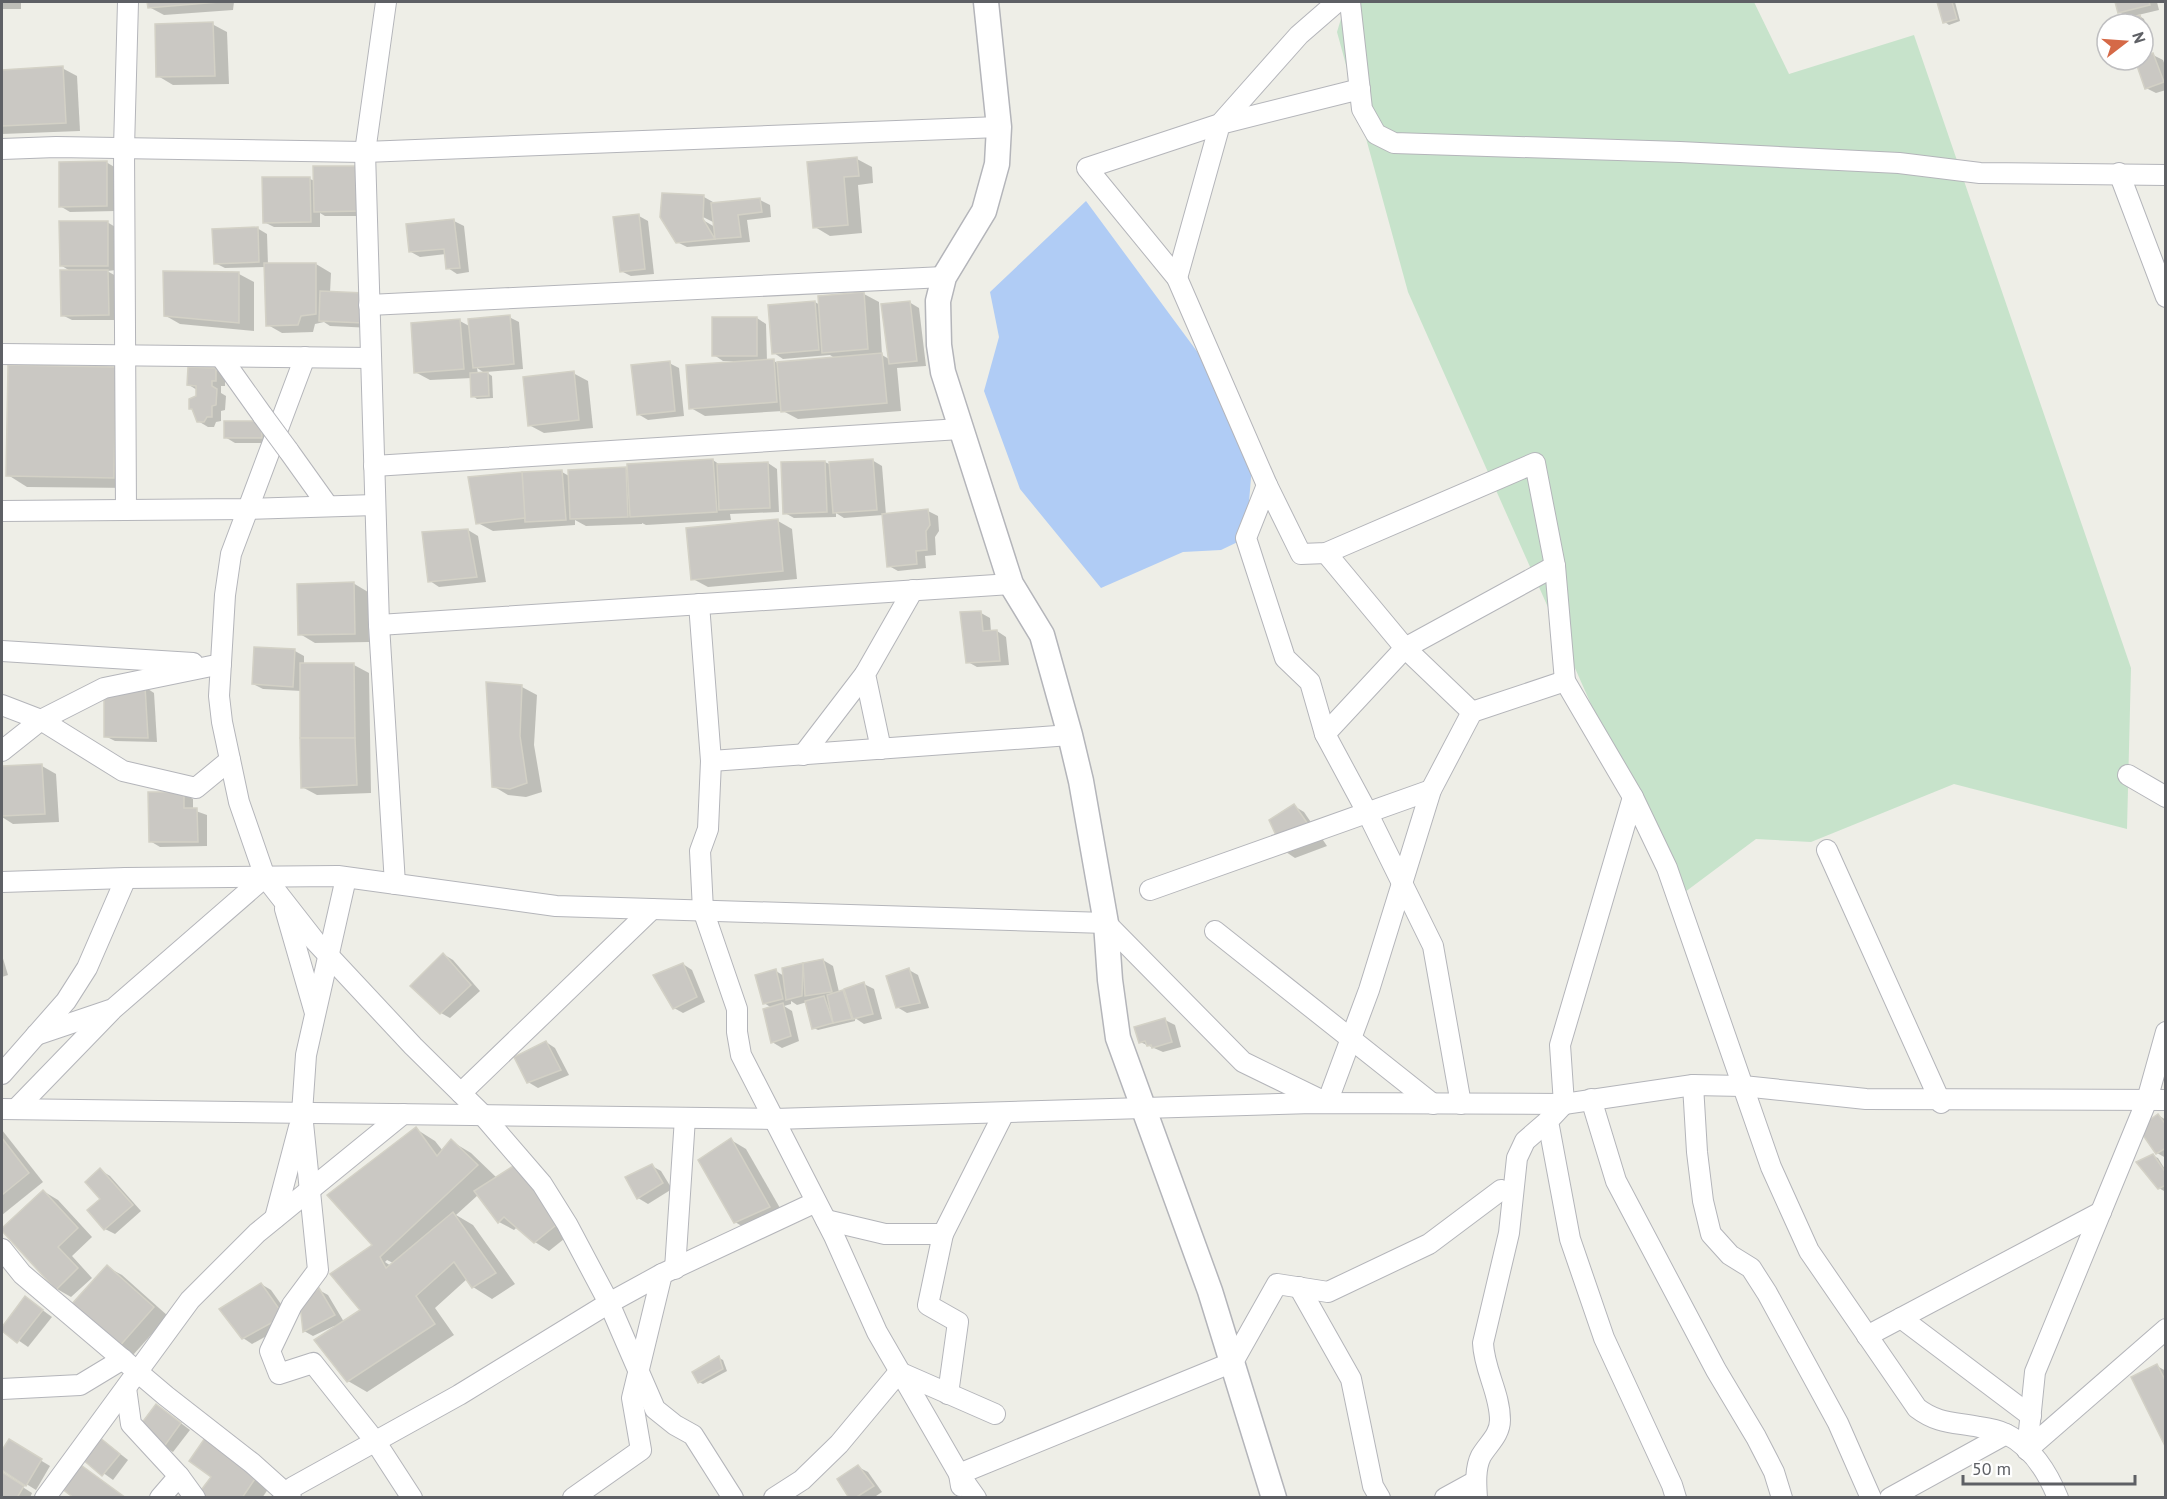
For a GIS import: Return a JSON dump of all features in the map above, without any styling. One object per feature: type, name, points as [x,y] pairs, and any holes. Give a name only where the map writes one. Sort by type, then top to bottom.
[{"type":"street","points":[[126,510],[124,148],[128,2]]},
{"type":"street","points":[[386,2],[365,152],[379,625],[395,884]]},
{"type":"street","points":[[986,2],[999,127],[997,164],[984,211],[944,277],[938,301],[939,345],[943,372],[1011,584],[1042,635],[1070,735],[1081,781],[1106,923],[1110,980],[1118,1038],[1210,1291],[1275,1497]]},
{"type":"street","points":[[1177,278],[1220,124],[1299,35],[1336,2]]},
{"type":"street","points":[[1350,2],[1362,109],[1377,134],[1394,143],[1680,152],[1899,163],[1980,173],[2166,175]]},
{"type":"street","points":[[1360,89],[1220,124],[1087,168],[1177,278],[1267,485],[1301,554],[1326,553],[1535,463],[1555,566],[1565,681],[1633,797],[1667,868],[1771,1167],[1809,1251],[1917,1408],[1941,1421],[1978,1426],[2006,1434],[2027,1450],[2048,1474],[2058,1497]]},
{"type":"street","points":[[2,149],[56,147],[365,152],[999,127]]},
{"type":"street","points":[[2119,173],[2166,297]]},
{"type":"street","points":[[369,305],[944,277]]},
{"type":"street","points":[[2,354],[371,358]]},
{"type":"street","points":[[221,357],[328,506]]},
{"type":"street","points":[[304,357],[231,554],[225,595],[219,696],[239,802],[265,876],[329,955],[413,1046],[483,1115],[542,1184],[567,1224],[609,1303],[655,1409],[675,1425],[693,1435],[733,1497]]},
{"type":"street","points":[[374,466],[960,429]]},
{"type":"street","points":[[1267,485],[1246,538],[1285,658],[1310,682],[1325,734],[1367,812],[1432,946],[1461,1104]]},
{"type":"street","points":[[2,511],[248,509],[375,505]]},
{"type":"street","points":[[1326,553],[1405,648],[1472,712]]},
{"type":"street","points":[[1325,734],[1405,648],[1555,566]]},
{"type":"street","points":[[379,625],[1011,584]]},
{"type":"street","points":[[803,755],[865,674],[913,590]]},
{"type":"street","points":[[699,604],[711,761],[708,829],[700,851],[703,910],[737,1009],[737,1032],[741,1055],[826,1220],[877,1332],[959,1474],[976,1497]]},
{"type":"street","points":[[2,651],[221,664]]},
{"type":"street","points":[[2,751],[41,720],[104,688],[221,664]]},
{"type":"street","points":[[865,674],[881,749]]},
{"type":"street","points":[[1327,1103],[1369,990],[1431,790],[1472,712],[1565,681]]},
{"type":"street","points":[[2,705],[41,720],[123,771],[196,788],[230,760]]},
{"type":"street","points":[[711,761],[1070,735]]},
{"type":"street","points":[[2128,775],[2166,797]]},
{"type":"street","points":[[1150,890],[1431,790]]},
{"type":"street","points":[[1445,1497],[1477,1489],[1480,1458],[1498,1433],[1501,1422],[1499,1408],[1483,1357],[1483,1343],[1509,1233],[1517,1158],[1526,1140],[1564,1104],[1560,1045],[1633,797]]},
{"type":"street","points":[[1827,850],[1940,1101]]},
{"type":"street","points":[[9,1109],[113,1009],[265,876]]},
{"type":"street","points":[[2,882],[265,876],[346,878],[556,906],[1106,923],[1242,1062],[1327,1103]]},
{"type":"street","points":[[2,1074],[66,1001],[87,968],[126,878]]},
{"type":"street","points":[[346,878],[306,1055],[302,1113],[318,1270],[292,1305],[270,1351],[279,1374],[313,1363],[375,1441],[412,1497]]},
{"type":"street","points":[[282,898],[315,1015]]},
{"type":"street","points":[[461,1094],[652,909]]},
{"type":"street","points":[[1215,931],[1433,1104]]},
{"type":"street","points":[[36,1035],[113,1009]]},
{"type":"street","points":[[2027,1450],[2035,1372],[2101,1212],[2156,1100],[2166,1032]]},
{"type":"street","points":[[1694,1085],[1702,1201],[1712,1234],[1730,1255],[1751,1268],[1767,1293],[1838,1423],[1871,1497]]},
{"type":"street","points":[[9,1109],[774,1119],[1327,1103],[1564,1104],[1694,1085],[1743,1086],[1866,1099],[2156,1100]]},
{"type":"street","points":[[1592,1099],[1616,1181],[1716,1370],[1756,1437],[1774,1472],[1782,1497]]},
{"type":"street","points":[[275,1218],[302,1113]]},
{"type":"street","points":[[948,1394],[958,1322],[928,1305],[943,1234],[1004,1113]]},
{"type":"street","points":[[2,1389],[80,1385],[131,1366],[190,1300],[257,1233],[403,1114]]},
{"type":"street","points":[[573,1497],[641,1450],[632,1398],[668,1272],[685,1118]]},
{"type":"street","points":[[1548,1121],[1570,1239],[1604,1338],[1676,1497]]},
{"type":"street","points":[[959,1474],[1233,1362],[1277,1284],[1328,1292],[1429,1244],[1501,1190]]},
{"type":"street","points":[[2,1249],[22,1274],[131,1366],[252,1462],[288,1497],[293,1487],[459,1395],[609,1303],[668,1272],[816,1202]]},
{"type":"street","points":[[1868,1336],[2101,1212]]},
{"type":"street","points":[[826,1220],[885,1234],[943,1234]]},
{"type":"street","points":[[1299,1287],[1351,1379],[1373,1486],[1380,1497]]},
{"type":"street","points":[[1901,1318],[2031,1416]]},
{"type":"street","points":[[2027,1450],[2166,1329]]},
{"type":"street","points":[[131,1366],[126,1388],[131,1424],[179,1476],[195,1497]]},
{"type":"street","points":[[899,1372],[995,1414]]},
{"type":"street","points":[[774,1497],[802,1480],[839,1444],[899,1372]]},
{"type":"street","points":[[45,1497],[126,1388]]},
{"type":"street","points":[[1900,1495],[2006,1434]]},
{"type":"street","points":[[959,1474],[963,1497]]},
{"type":"street","points":[[160,1497],[179,1476]]},
{"type":"green space","points":[[1346,2],[1754,2],[1789,74],[1914,35],[2131,668],[2127,829],[1954,784],[1811,842],[1756,839],[1677,898],[1408,292],[1337,32]]},
{"type":"water","points":[[1086,201],[1224,388],[1253,454],[1246,538],[1221,550],[1183,552],[1101,588],[1020,489],[984,391],[999,337],[990,292]]},
{"type":"building","points":[[147,2],[219,2],[148,8]]},
{"type":"building","points":[[1937,2],[1952,2],[1957,19],[1943,23]]},
{"type":"building","points":[[2115,2],[2149,2],[2150,5],[2122,12],[2118,12]]},
{"type":"building","points":[[213,22],[215,76],[156,77],[155,24]]},
{"type":"building","points":[[2155,58],[2164,82],[2145,89],[2139,72],[2155,72]]},
{"type":"building","points":[[63,66],[66,123],[2,126],[2,70]]},
{"type":"building","points":[[857,157],[859,176],[844,177],[848,225],[813,228],[807,162]]},
{"type":"building","points":[[107,161],[107,206],[59,207],[59,162]]},
{"type":"building","points":[[313,166],[362,166],[362,211],[314,212]]},
{"type":"building","points":[[262,177],[310,177],[311,222],[263,223]]},
{"type":"building","points":[[662,193],[704,195],[703,219],[715,239],[676,243],[660,217]]},
{"type":"building","points":[[760,198],[762,212],[738,215],[741,237],[715,239],[711,203]]},
{"type":"building","points":[[639,214],[645,269],[620,272],[613,217]]},
{"type":"building","points":[[454,219],[460,268],[446,269],[444,249],[409,252],[406,224]]},
{"type":"building","points":[[59,221],[108,221],[108,266],[60,266]]},
{"type":"building","points":[[258,227],[259,262],[214,264],[212,229]]},
{"type":"building","points":[[264,263],[316,263],[316,314],[301,316],[298,325],[266,326]]},
{"type":"building","points":[[60,270],[108,270],[109,315],[61,316]]},
{"type":"building","points":[[163,271],[239,272],[239,323],[164,316]]},
{"type":"building","points":[[320,291],[364,293],[363,323],[319,321]]},
{"type":"building","points":[[864,292],[868,349],[822,353],[818,296]]},
{"type":"building","points":[[815,301],[819,350],[772,354],[768,305]]},
{"type":"building","points":[[910,301],[917,361],[889,364],[881,304]]},
{"type":"building","points":[[510,315],[514,364],[473,368],[468,319]]},
{"type":"building","points":[[712,317],[757,317],[757,356],[712,356]]},
{"type":"building","points":[[460,319],[464,369],[414,373],[411,323]]},
{"type":"building","points":[[882,353],[887,403],[781,412],[777,362]]},
{"type":"building","points":[[774,359],[777,402],[689,409],[686,365]]},
{"type":"building","points":[[670,361],[675,411],[637,415],[631,365]]},
{"type":"building","points":[[8,365],[116,367],[114,478],[6,476]]},
{"type":"building","points":[[188,367],[216,368],[216,381],[212,381],[212,386],[217,389],[216,405],[212,406],[212,417],[207,417],[204,422],[197,422],[192,409],[189,409],[189,399],[196,396],[196,386],[187,385]]},
{"type":"building","points":[[574,371],[579,420],[528,426],[523,377]]},
{"type":"building","points":[[488,372],[489,396],[471,397],[470,373]]},
{"type":"building","points":[[224,421],[261,421],[262,438],[224,438]]},
{"type":"building","points":[[713,459],[717,512],[630,517],[627,464]]},
{"type":"building","points":[[873,459],[877,510],[833,513],[829,462]]},
{"type":"building","points":[[825,461],[827,512],[783,514],[781,462]]},
{"type":"building","points":[[768,462],[770,508],[719,510],[717,464]]},
{"type":"building","points":[[626,467],[628,517],[570,519],[568,470]]},
{"type":"building","points":[[562,470],[566,520],[525,522],[522,472]]},
{"type":"building","points":[[522,472],[525,518],[476,524],[468,477]]},
{"type":"building","points":[[928,509],[930,525],[926,531],[927,550],[916,551],[917,564],[887,567],[882,514]]},
{"type":"building","points":[[778,519],[783,571],[691,580],[686,528]]},
{"type":"building","points":[[468,529],[477,577],[428,582],[422,532]]},
{"type":"building","points":[[354,582],[355,634],[298,635],[297,584]]},
{"type":"building","points":[[981,611],[983,631],[997,630],[1000,661],[966,663],[960,612]]},
{"type":"building","points":[[254,647],[295,649],[293,687],[252,684]]},
{"type":"building","points":[[300,663],[354,663],[355,738],[300,738]]},
{"type":"building","points":[[486,682],[522,685],[520,736],[527,783],[510,789],[492,787]]},
{"type":"building","points":[[145,686],[148,738],[104,737],[104,688]]},
{"type":"building","points":[[300,738],[355,738],[357,785],[301,788]]},
{"type":"building","points":[[42,764],[45,814],[2,816],[2,766]]},
{"type":"building","points":[[148,792],[184,792],[184,808],[197,808],[198,842],[149,842]]},
{"type":"building","points":[[1294,804],[1319,840],[1284,853],[1269,820]]},
{"type":"building","points":[[443,953],[471,985],[440,1014],[410,986]]},
{"type":"building","points":[[823,959],[832,992],[805,996],[803,963]]},
{"type":"building","points":[[683,963],[697,997],[673,1009],[653,975]]},
{"type":"building","points":[[803,963],[802,996],[786,1000],[782,968]]},
{"type":"building","points":[[909,968],[920,1003],[896,1008],[886,976]]},
{"type":"building","points":[[776,969],[783,999],[763,1004],[755,975]]},
{"type":"building","points":[[864,982],[873,1014],[853,1019],[844,989]]},
{"type":"building","points":[[843,990],[852,1019],[833,1023],[827,995]]},
{"type":"building","points":[[824,996],[833,1023],[812,1029],[805,1001]]},
{"type":"building","points":[[783,1003],[791,1036],[771,1043],[763,1009]]},
{"type":"building","points":[[1165,1018],[1172,1042],[1152,1048],[1151,1045],[1147,1046],[1145,1041],[1139,1043],[1134,1027]]},
{"type":"building","points":[[546,1041],[561,1070],[527,1083],[514,1057]]},
{"type":"building","points":[[2158,1114],[2166,1125],[2166,1148],[2156,1154],[2138,1128]]},
{"type":"building","points":[[416,1127],[437,1156],[451,1139],[478,1165],[380,1257],[386,1268],[453,1212],[496,1273],[472,1288],[454,1262],[416,1296],[435,1324],[347,1382],[314,1340],[360,1310],[330,1274],[372,1245],[327,1195]]},
{"type":"building","points":[[2,1138],[29,1173],[2,1195]]},
{"type":"building","points":[[731,1138],[770,1207],[734,1223],[698,1160]]},
{"type":"building","points":[[2153,1154],[2166,1173],[2166,1185],[2158,1189],[2136,1162]]},
{"type":"building","points":[[652,1164],[663,1183],[637,1199],[625,1177]]},
{"type":"building","points":[[515,1165],[560,1222],[534,1243],[504,1217],[498,1223],[474,1191]]},
{"type":"building","points":[[100,1168],[133,1205],[104,1230],[87,1210],[100,1199],[85,1182]]},
{"type":"building","points":[[43,1190],[78,1228],[58,1247],[78,1268],[56,1290],[2,1231],[2,1228]]},
{"type":"building","points":[[107,1265],[154,1307],[118,1348],[70,1306]]},
{"type":"building","points":[[261,1283],[284,1316],[242,1339],[219,1309]]},
{"type":"building","points":[[319,1288],[335,1315],[303,1332],[300,1304]]},
{"type":"building","points":[[25,1296],[43,1310],[17,1343],[2,1331],[2,1327]]},
{"type":"building","points":[[719,1356],[723,1369],[698,1383],[692,1372]]},
{"type":"building","points":[[2157,1364],[2166,1382],[2166,1448],[2131,1377]]},
{"type":"building","points":[[156,1404],[181,1423],[163,1448],[138,1428]]},
{"type":"building","points":[[207,1435],[259,1473],[242,1498],[205,1498],[199,1493],[211,1477],[189,1461]]},
{"type":"building","points":[[99,1437],[120,1454],[102,1476],[82,1459]]},
{"type":"building","points":[[9,1439],[42,1459],[26,1486],[2,1470],[2,1450]]},
{"type":"building","points":[[74,1460],[126,1498],[74,1498],[57,1485]]},
{"type":"building","points":[[858,1465],[874,1486],[855,1498],[849,1498],[837,1479]]},
{"type":"building","points":[[2,1472],[24,1486],[17,1498],[2,1498]]}]
